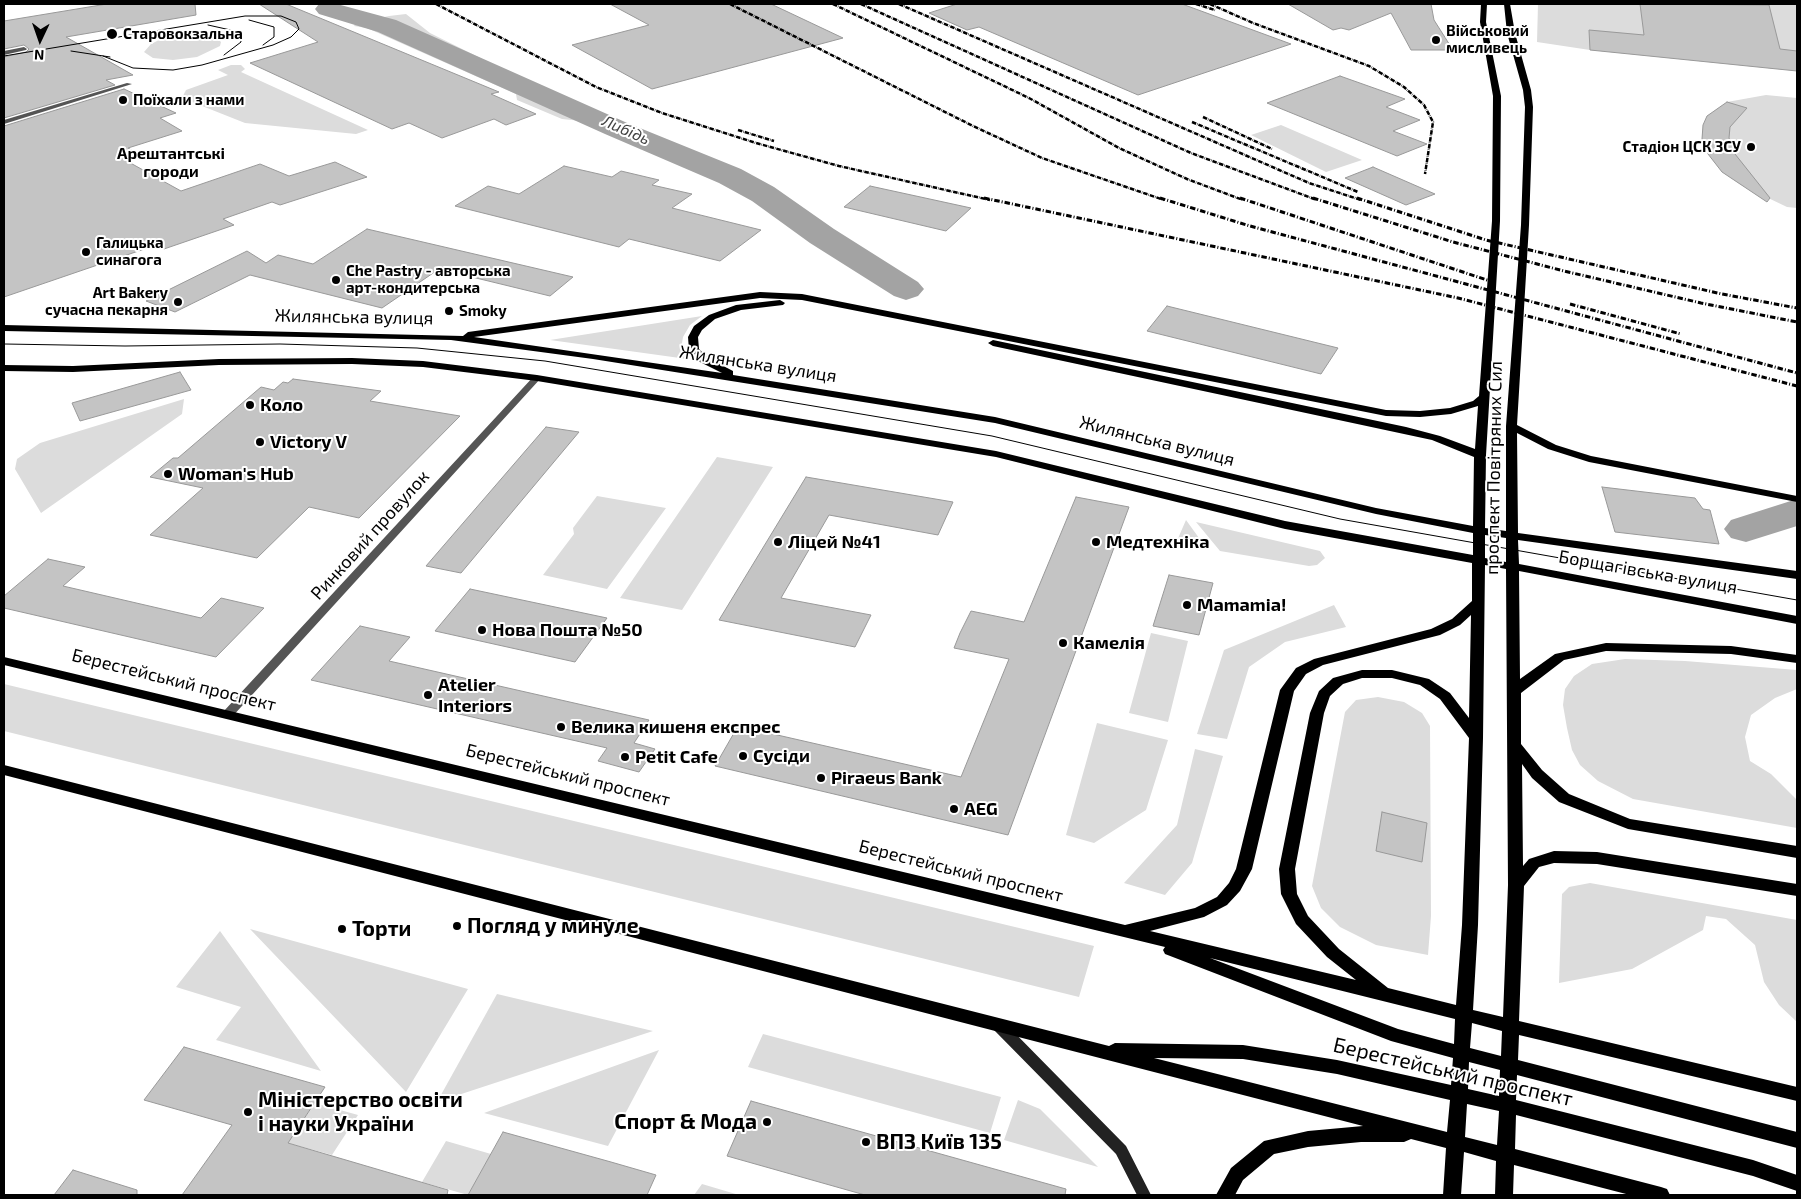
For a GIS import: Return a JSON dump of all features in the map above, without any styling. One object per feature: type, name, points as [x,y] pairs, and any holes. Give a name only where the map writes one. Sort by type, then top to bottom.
[{"type":"main road","name":"проспект Повітряних Сил","points":[[1452,1195],[1470,925],[1476,738],[1480,455],[1496,221],[1496,96],[1483,22],[1484,4]]},
{"type":"main road","name":"проспект Повітряних Сил","points":[[1504,1195],[1516,885],[1516,747],[1511,426],[1525,225],[1528,99],[1511,33],[1507,4]]},
{"type":"main road","points":[[451,337],[760,294],[802,297],[1386,413],[1420,414],[1451,411],[1477,403],[1483,398]]},
{"type":"main road","points":[[740,378],[704,360],[694,350],[694,337],[698,328],[712,317],[739,307],[774,302],[873,318],[1406,430],[1436,438],[1480,455]]},
{"type":"main road","name":"Жилянська вулиця","points":[[4,328],[451,337],[593,356],[995,420],[1376,511],[1494,533]]},
{"type":"main road","points":[[4,368],[73,369],[219,362],[352,361],[423,364],[537,378]]},
{"type":"main road","name":"Борщагівська вулиця","points":[[537,378],[996,454],[1285,525],[1735,606],[1797,620]]},
{"type":"main road","points":[[1511,426],[1552,447],[1589,459],[1797,500]]},
{"type":"main road","name":"Борщагівська вулиця","points":[[1494,533],[1797,575]]},
{"type":"main road","points":[[1122,932],[1199,913],[1222,901],[1235,887],[1244,869],[1288,690],[1302,671],[1319,662],[1435,632],[1456,622],[1478,603]]},
{"type":"main road","points":[[1515,690],[1560,657],[1606,647],[1731,650],[1797,659]]},
{"type":"main road","name":"Берестейський проспект","points":[[4,661],[1385,994],[1545,1035],[1797,1094]]},
{"type":"main road","points":[[1385,994],[1333,953],[1302,920],[1289,894],[1286,869],[1318,713],[1324,694],[1338,681],[1362,674],[1392,674],[1424,682],[1445,696],[1458,711],[1476,738]]},
{"type":"main road","points":[[1516,747],[1537,774],[1564,798],[1628,824],[1797,852]]},
{"type":"main road","name":"Берестейський проспект","points":[[4,770],[1661,1195]]},
{"type":"main road","points":[[1516,885],[1534,863],[1554,857],[1598,858],[1797,890]]},
{"type":"main road","name":"Берестейський проспект","points":[[1122,932],[1397,1036],[1797,1140]]},
{"type":"main road","points":[[999,1026],[1121,1150],[1144,1195]]},
{"type":"main road","name":"Берестейський проспект","points":[[1093,1050],[1243,1052],[1338,1067],[1544,1114],[1753,1168],[1797,1183]]},
{"type":"main road","points":[[1224,1195],[1238,1174],[1270,1146],[1308,1139],[1361,1134],[1424,1134]]},
{"type":"street","points":[[4,53],[24,49]]},
{"type":"street","points":[[4,122],[128,84]]},
{"type":"street","name":"Ринковий провулок","points":[[227,715],[537,378]]},
{"type":"shaded area","points":[[1538,4],[1797,4],[1797,71],[1590,50],[1537,42]]},
{"type":"shaded area","points":[[406,14],[430,33],[601,118],[591,122],[562,119],[517,100],[516,94],[367,28],[354,26],[356,23]]},
{"type":"shaded area","points":[[204,34],[218,39],[221,42],[220,46],[197,57],[173,60],[153,58],[144,52],[151,44],[159,40],[181,35]]},
{"type":"shaded area","points":[[231,65],[241,65],[245,69],[241,72],[368,130],[356,134],[245,123],[182,98],[186,90],[228,75],[218,70]]},
{"type":"shaded area","name":"Стадіон ЦСК ЗСУ","points":[[1766,95],[1797,98],[1797,208],[1787,207],[1741,185],[1722,172],[1708,154],[1702,139],[1703,125],[1707,116],[1727,102]]},
{"type":"shaded area","points":[[1281,125],[1362,160],[1326,172],[1251,135]]},
{"type":"shaded area","points":[[702,316],[690,325],[683,337],[681,349],[687,359],[550,340]]},
{"type":"shaded area","points":[[184,399],[182,414],[41,513],[15,469],[17,459],[40,443]]},
{"type":"shaded area","points":[[717,457],[773,467],[682,610],[620,598]]},
{"type":"shaded area","points":[[597,496],[666,508],[607,589],[543,575],[574,534],[573,528]]},
{"type":"shaded area","points":[[1186,520],[1207,549],[1176,543]]},
{"type":"shaded area","points":[[1196,522],[1320,551],[1325,558],[1317,565],[1309,566],[1220,551]]},
{"type":"shaded area","points":[[1334,605],[1346,627],[1285,642],[1249,667],[1227,739],[1197,734],[1224,650]]},
{"type":"shaded area","points":[[1151,633],[1188,641],[1168,722],[1129,713]]},
{"type":"shaded area","points":[[1625,659],[1685,661],[1797,670],[1797,689],[1775,698],[1751,715],[1745,737],[1750,761],[1771,774],[1797,800],[1797,828],[1633,799],[1598,781],[1580,765],[1572,750],[1567,728],[1563,705],[1565,689],[1574,676],[1592,664]]},
{"type":"shaded area","points":[[4,684],[1094,946],[1079,997],[4,731]]},
{"type":"shaded area","points":[[1378,697],[1404,702],[1422,713],[1430,726],[1431,916],[1428,955],[1376,945],[1340,927],[1321,908],[1312,886],[1345,712],[1356,700]]},
{"type":"shaded area","points":[[1097,723],[1168,740],[1146,810],[1094,843],[1066,835]]},
{"type":"shaded area","points":[[1195,749],[1223,756],[1192,863],[1165,895],[1124,883],[1177,825]]},
{"type":"shaded area","points":[[1590,883],[1797,920],[1797,1022],[1779,1005],[1764,982],[1755,945],[1726,919],[1706,916],[1703,930],[1632,969],[1559,983],[1562,894],[1569,887]]},
{"type":"shaded area","points":[[250,929],[468,989],[406,1092]]},
{"type":"shaded area","points":[[220,931],[321,1071],[216,1040],[241,1007],[176,987]]},
{"type":"shaded area","points":[[497,994],[653,1031],[437,1102]]},
{"type":"shaded area","points":[[763,1034],[1001,1097],[990,1133],[748,1067]]},
{"type":"shaded area","points":[[659,1050],[608,1146],[484,1113]]},
{"type":"shaded area","points":[[1018,1100],[1040,1109],[1098,1167],[1004,1140]]},
{"type":"shaded area","points":[[315,1103],[358,1115],[332,1155],[288,1143]]},
{"type":"shaded area","points":[[446,1141],[491,1154],[468,1195],[422,1182]]},
{"type":"shaded area","points":[[702,1184],[739,1195],[694,1195]]},
{"type":"building","points":[[107,4],[195,4],[196,15],[66,37],[133,75],[106,80],[115,85],[4,118],[4,57],[26,52],[29,49],[24,45],[4,49],[4,21]]},
{"type":"building","points":[[259,4],[286,4],[499,92],[491,94],[536,114],[506,125],[494,119],[442,138],[409,123],[392,129],[250,63],[318,42]]},
{"type":"building","points":[[610,4],[771,4],[843,38],[652,89],[572,45],[649,25]]},
{"type":"building","points":[[957,4],[1182,4],[1291,44],[1138,95],[979,27],[967,30],[929,13]]},
{"type":"building","points":[[1288,4],[1431,4],[1434,20],[1453,50],[1411,50],[1391,13],[1349,30],[1341,28],[1333,30]]},
{"type":"building","points":[[1640,4],[1769,5],[1780,49],[1797,51],[1797,71],[1590,50],[1589,30],[1644,35]]},
{"type":"building","points":[[1340,76],[1405,99],[1386,107],[1420,120],[1393,131],[1427,144],[1397,156],[1267,103]]},
{"type":"building","points":[[124,89],[176,113],[160,118],[182,131],[128,148],[140,155],[125,160],[181,191],[260,164],[289,176],[335,162],[367,177],[280,205],[272,202],[223,219],[234,225],[164,249],[156,245],[4,297],[4,126]]},
{"type":"building","points":[[1727,102],[1747,108],[1730,127],[1729,138],[1735,154],[1770,198],[1767,202],[1722,172],[1708,154],[1702,139],[1703,125],[1707,116]]},
{"type":"building","points":[[564,166],[612,177],[621,171],[659,180],[652,185],[692,194],[672,208],[761,230],[720,261],[629,239],[619,247],[455,206],[488,186],[519,194]]},
{"type":"building","points":[[1373,167],[1435,194],[1406,205],[1345,178]]},
{"type":"building","points":[[870,186],[971,208],[946,231],[844,207]]},
{"type":"building","points":[[367,229],[573,277],[550,296],[439,269],[382,308],[250,275],[175,312],[146,301],[247,251],[266,263],[278,255],[313,264]]},
{"type":"building","points":[[1167,306],[1338,348],[1321,374],[1147,331]]},
{"type":"building","points":[[180,372],[191,390],[80,421],[72,403]]},
{"type":"building","points":[[293,379],[381,391],[370,401],[460,416],[359,518],[309,507],[257,558],[150,535],[203,488],[150,477],[173,458],[178,458],[261,387],[274,390],[283,382],[288,383]]},
{"type":"building","points":[[546,427],[579,432],[461,573],[426,566]]},
{"type":"building","points":[[806,477],[953,502],[938,535],[829,515],[781,598],[871,615],[855,647],[719,620]]},
{"type":"building","points":[[1602,487],[1695,498],[1703,509],[1710,510],[1719,544],[1615,532]]},
{"type":"building","points":[[1076,497],[1129,507],[1008,835],[715,766],[738,726],[961,777],[1009,659],[954,648],[960,633],[971,611],[1024,622]]},
{"type":"building","points":[[48,559],[85,567],[63,586],[201,618],[221,598],[264,608],[216,657],[4,608],[4,596]]},
{"type":"building","points":[[1169,575],[1213,583],[1199,635],[1153,626]]},
{"type":"building","points":[[470,589],[607,618],[575,662],[435,631]]},
{"type":"building","points":[[360,626],[410,637],[389,661],[649,720],[634,743],[655,749],[639,772],[598,761],[607,748],[311,680]]},
{"type":"building","points":[[1382,812],[1427,823],[1422,862],[1376,851]]},
{"type":"building","name":"Міністерство освіти і науки України","points":[[184,1047],[325,1087],[288,1143],[448,1190],[447,1195],[182,1195],[232,1125],[144,1100]]},
{"type":"building","points":[[751,1101],[1066,1189],[1065,1195],[865,1195],[727,1156]]},
{"type":"building","name":"Міністерство освіти і науки України","points":[[503,1132],[656,1175],[647,1195],[468,1195]]},
{"type":"building","points":[[73,1170],[137,1190],[137,1195],[54,1195]]},
{"type":"waterway","name":"Либідь","points":[[328,9],[387,26],[615,128],[730,176],[763,194],[822,236],[906,289]]},
{"type":"waterway","name":"Либідь","points":[[1746,529],[1796,512]]},
{"type":"tram line","points":[[4,56],[245,16],[281,16],[296,22],[299,29],[291,37],[273,45],[202,65],[173,70],[133,68],[103,56]]},
{"type":"tram line","points":[[249,20],[274,27],[274,37],[263,45]]},
{"type":"tram line","points":[[208,25],[235,31],[240,35],[241,42],[224,55]]},
{"type":"tram line","points":[[71,51],[110,57]]},
{"type":"tram line","points":[[4,344],[125,346],[280,344],[417,348],[545,361],[992,436],[1340,519],[1797,600]]},
{"type":"railway","points":[[436,4],[596,87],[662,113],[756,143],[839,166],[990,200]]},
{"type":"railway","points":[[730,4],[973,126],[1042,158],[1164,200]]},
{"type":"railway","points":[[833,4],[1029,98],[1119,148],[1187,179],[1243,200]]},
{"type":"railway","points":[[861,4],[1191,153],[1317,200]]},
{"type":"railway","points":[[899,4],[1309,183],[1361,200]]},
{"type":"railway","points":[[1196,4],[1215,10]]},
{"type":"railway","points":[[1210,4],[1253,23],[1369,66],[1404,87],[1424,105],[1433,122],[1425,174]]},
{"type":"railway","points":[[1203,117],[1272,149]]},
{"type":"railway","points":[[1192,122],[1358,192]]},
{"type":"railway","points":[[738,130],[774,141]]},
{"type":"railway","points":[[984,198],[1458,298],[1797,386]]},
{"type":"railway","points":[[1160,198],[1250,226],[1797,373]]},
{"type":"railway","points":[[1240,198],[1496,283]]},
{"type":"railway","points":[[1313,198],[1453,242],[1564,271],[1701,303],[1797,322]]},
{"type":"railway","points":[[1357,198],[1486,240],[1722,294],[1797,308]]},
{"type":"railway","points":[[1570,304],[1681,334]]},
{"type":"place","name":"Старовокзальна","points":[[112,34]]},
{"type":"place","name":"Військовий мисливець","points":[[1436,40]]},
{"type":"place","name":"Поїхали з нами","points":[[123,100]]},
{"type":"place","name":"Стадіон ЦСК ЗСУ","points":[[1751,147]]},
{"type":"place","name":"Галицька синагога","points":[[86,252]]},
{"type":"place","name":"Che Pastry - авторська арт-кондитерська","points":[[336,280]]},
{"type":"place","name":"Art Bakery сучасна пекарня","points":[[178,302]]},
{"type":"place","name":"Smoky","points":[[449,311]]},
{"type":"place","name":"Коло","points":[[250,405]]},
{"type":"place","name":"Victory V","points":[[260,442]]},
{"type":"place","name":"Woman's Hub","points":[[168,474]]},
{"type":"place","name":"Ліцей №41","points":[[778,542]]},
{"type":"place","name":"Медтехніка","points":[[1096,542]]},
{"type":"place","name":"Mamamia!","points":[[1187,605]]},
{"type":"place","name":"Нова Пошта №50","points":[[482,630]]},
{"type":"place","name":"Камелія","points":[[1063,643]]},
{"type":"place","name":"Atelier Interiors","points":[[428,695]]},
{"type":"place","name":"Велика кишеня експрес","points":[[561,727]]},
{"type":"place","name":"Сусіди","points":[[743,756]]},
{"type":"place","name":"Petit Cafe","points":[[625,757]]},
{"type":"place","name":"Piraeus Bank","points":[[821,778]]},
{"type":"place","name":"AEG","points":[[954,809]]},
{"type":"place","name":"Погляд у минуле","points":[[457,926]]},
{"type":"place","name":"Торти","points":[[342,929]]},
{"type":"place","name":"Міністерство освіти і науки України","points":[[248,1112]]},
{"type":"place","name":"Спорт & Мода","points":[[767,1122]]},
{"type":"place","name":"ВПЗ Київ 135","points":[[866,1142]]},
{"type":"district","name":"Арештантські городи","points":[[171,163]]}]
